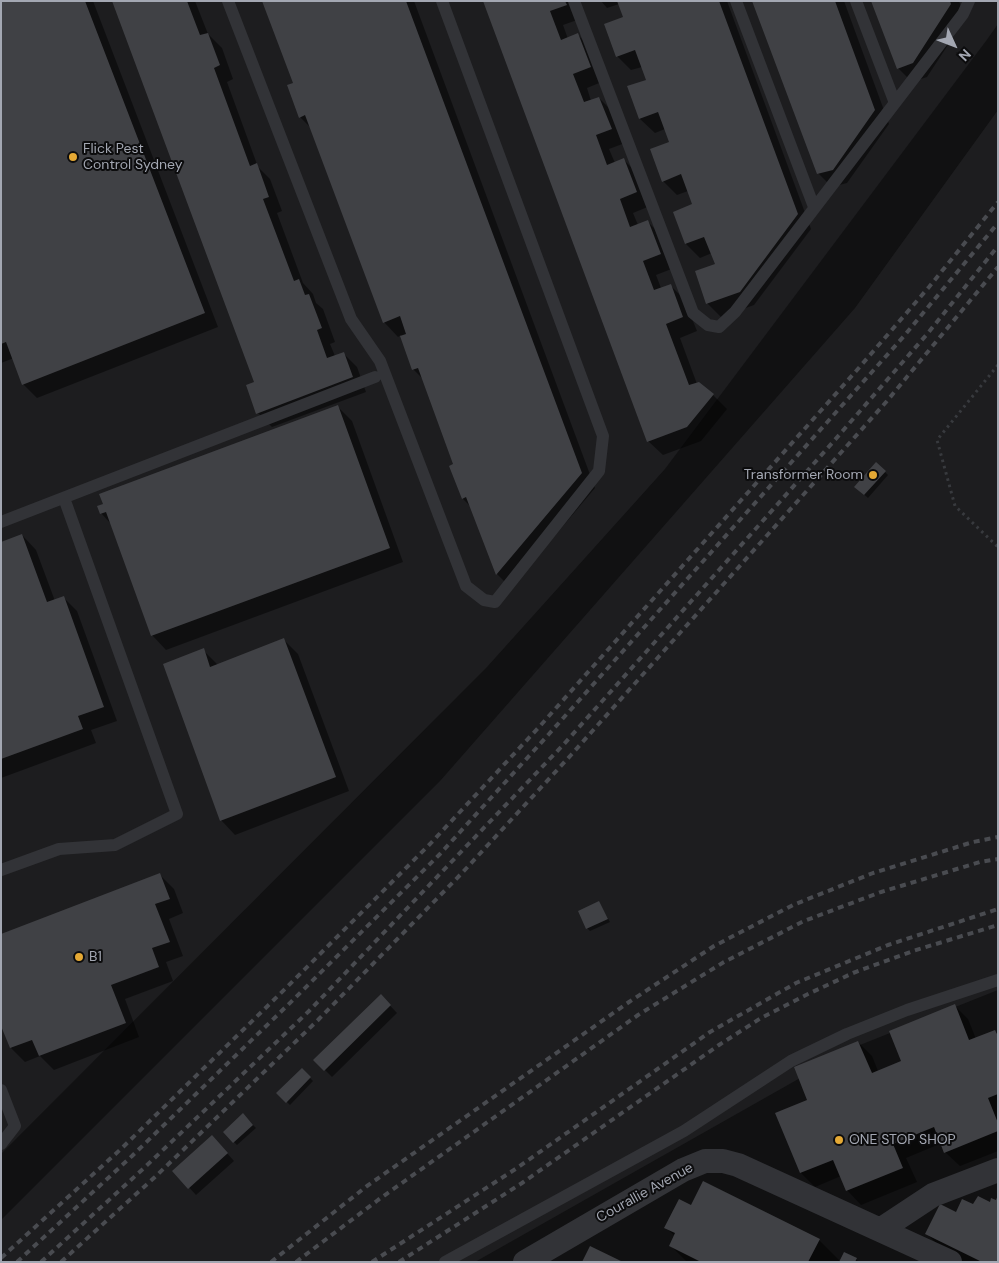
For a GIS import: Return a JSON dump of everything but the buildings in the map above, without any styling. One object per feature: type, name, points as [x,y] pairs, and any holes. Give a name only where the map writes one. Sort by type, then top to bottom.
[{"type":"street","name":"Courallie Avenue","points":[[526,1262],[683,1170],[705,1161],[723,1161],[738,1165],[950,1262]]},
{"type":"street","points":[[880,1230],[933,1195],[998,1170]]},
{"type":"lane","points":[[228,1],[351,319],[380,362],[466,586],[484,600],[495,602],[599,471],[603,436],[442,1]]},
{"type":"lane","points":[[574,1],[693,312],[708,325],[719,327],[735,312],[963,14],[969,1]]},
{"type":"lane","points":[[736,1],[814,207]]},
{"type":"lane","points":[[856,1],[895,103]]},
{"type":"lane","points":[[1,522],[375,377]]},
{"type":"lane","points":[[1,870],[59,849],[115,845],[177,814],[64,498]]},
{"type":"lane","points":[[445,1262],[684,1131],[791,1061],[848,1034],[899,1014],[998,980]]},
{"type":"lane","points":[[1,1090],[15,1126],[1,1144]]},
{"type":"path","points":[[998,365],[937,440],[955,506],[998,547]]},
{"type":"shaded area","points":[[1,1],[998,1],[998,24],[986,41],[665,469],[487,667],[1,1154]]},
{"type":"shaded area","points":[[998,110],[998,990],[855,1047],[475,1262],[1,1262],[1,1220],[440,781],[855,308]]},
{"type":"railway","points":[[1,1258],[122,1148],[430,844],[540,726],[857,370],[929,287],[998,202]]},
{"type":"railway","points":[[17,1262],[132,1156],[440,854],[904,336],[998,223]]},
{"type":"railway","points":[[41,1262],[144,1168],[309,1011],[564,744],[928,333],[998,246]]},
{"type":"railway","points":[[61,1262],[155,1177],[318,1020],[462,873],[571,755],[887,401],[998,267]]},
{"type":"railway","points":[[271,1262],[367,1186],[629,1002],[714,946],[793,905],[873,873],[973,842],[998,837]]},
{"type":"railway","points":[[296,1262],[378,1200],[638,1015],[724,962],[804,921],[881,892],[980,862],[998,859]]},
{"type":"railway","points":[[372,1262],[517,1168],[710,1032],[796,983],[888,945],[998,909]]},
{"type":"railway","points":[[399,1262],[522,1183],[719,1045],[761,1018],[853,973],[913,951],[998,925]]},
{"type":"place","name":"Flick Pest Control Sydney","points":[[73,157]]},
{"type":"place","name":"Transformer Room","points":[[873,475]]},
{"type":"place","name":"B1","points":[[79,957]]},
{"type":"place","name":"ONE STOP SHOP","points":[[839,1140]]}]
